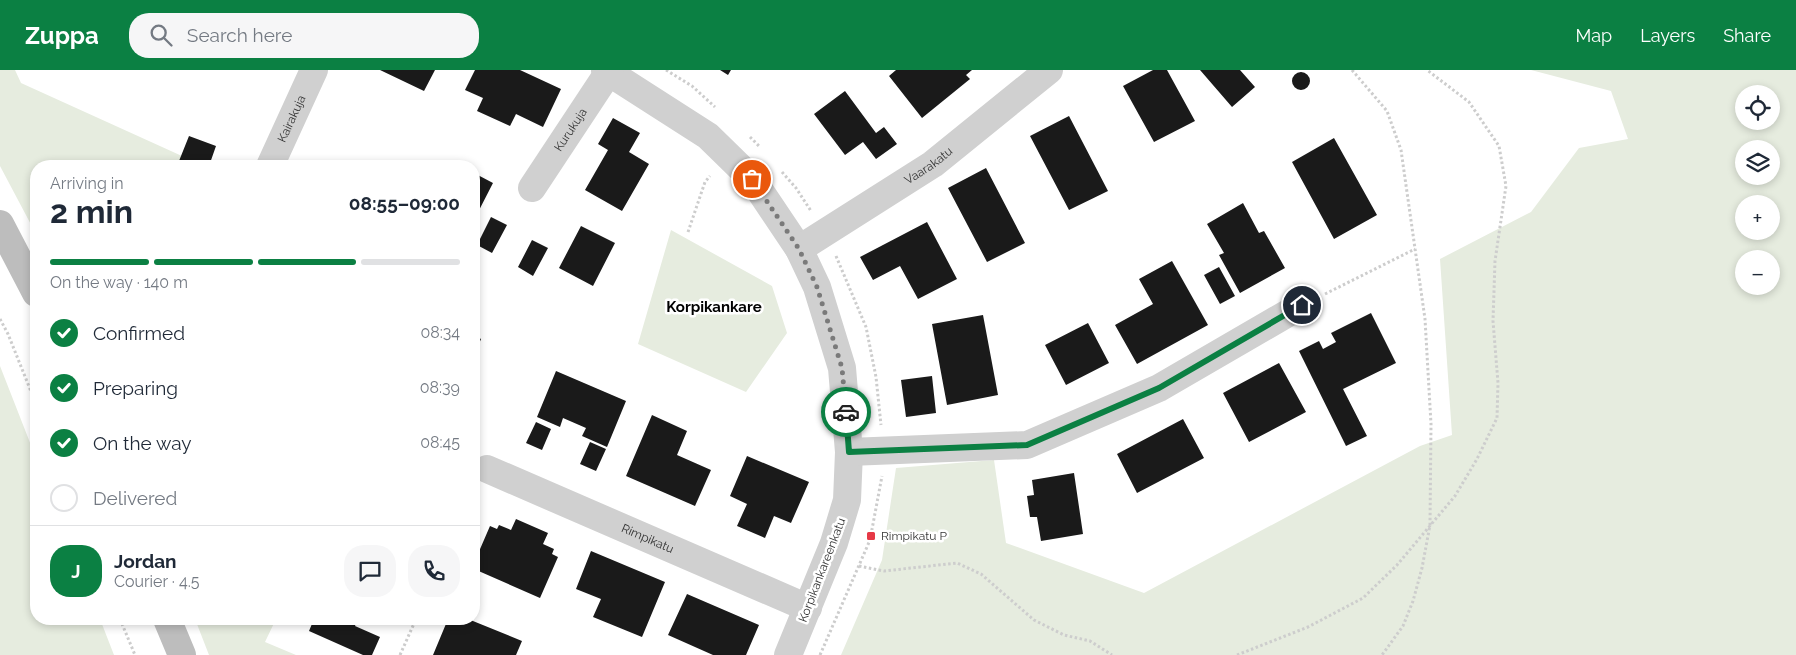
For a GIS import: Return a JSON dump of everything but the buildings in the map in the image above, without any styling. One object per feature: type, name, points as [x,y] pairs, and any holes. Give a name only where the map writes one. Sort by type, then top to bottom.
[{"type":"main road","points":[[0,224],[30,282]]},
{"type":"main road","points":[[170,625],[182,655]]},
{"type":"street","name":"Kairakuja","points":[[273,160],[314,70]]},
{"type":"street","name":"Vaarakatu","points":[[799,249],[933,164],[1049,70]]},
{"type":"street","name":"Korpikankareenkatu","points":[[608,71],[708,136],[752,179],[799,249],[817,287],[842,368],[849,452],[847,500],[834,543],[788,655]]},
{"type":"street","name":"Kurukuja","points":[[532,188],[608,71]]},
{"type":"street","points":[[849,452],[1027,445],[1159,388],[1302,305]]},
{"type":"street","name":"Rimpikatu","points":[[487,468],[808,608]]},
{"type":"path","points":[[1352,70],[1387,111],[1402,150],[1425,319],[1431,424],[1430,525],[1422,568],[1413,601],[1403,626],[1382,655]]},
{"type":"path","points":[[1237,655],[1308,627],[1363,598],[1397,565],[1455,496],[1477,460],[1497,418],[1498,383],[1493,321],[1495,261],[1506,186],[1499,146],[1469,102],[1427,70]]},
{"type":"path","points":[[1302,305],[1415,249]]},
{"type":"path","points":[[0,319],[30,389]]},
{"type":"path","points":[[859,566],[884,571],[957,563],[981,574],[1034,620],[1064,635],[1090,641],[1112,655]]},
{"type":"path","points":[[122,625],[134,655]]},
{"type":"path","points":[[400,655],[413,625]]},
{"type":"shaded area","points":[[0,70],[15,70],[21,83],[191,160],[30,160],[30,223],[0,166]]},
{"type":"shaded area","points":[[1531,70],[1796,70],[1796,655],[841,655],[882,560],[896,468],[994,460],[1006,543],[1144,593],[1420,446],[1452,435],[1440,259],[1531,212],[1579,148],[1628,139],[1611,91]]},
{"type":"shaded area","points":[[671,230],[772,286],[787,333],[746,392],[638,344]]},
{"type":"shaded area","points":[[0,366],[30,443],[30,625],[102,625],[114,655],[0,655]]},
{"type":"shaded area","points":[[197,625],[273,625],[265,642],[296,655],[209,655]]},
{"type":"way so far","points":[[752,179],[799,249],[817,287],[842,368],[846,412]]},
{"type":"place","name":"Rimpikatu P","points":[[871,536]]},
{"type":"district","name":"Korpikankare","points":[[714,307]]},
{"type":"route","points":[[846,412],[849,452],[1027,445],[1159,388],[1302,305]]}]
